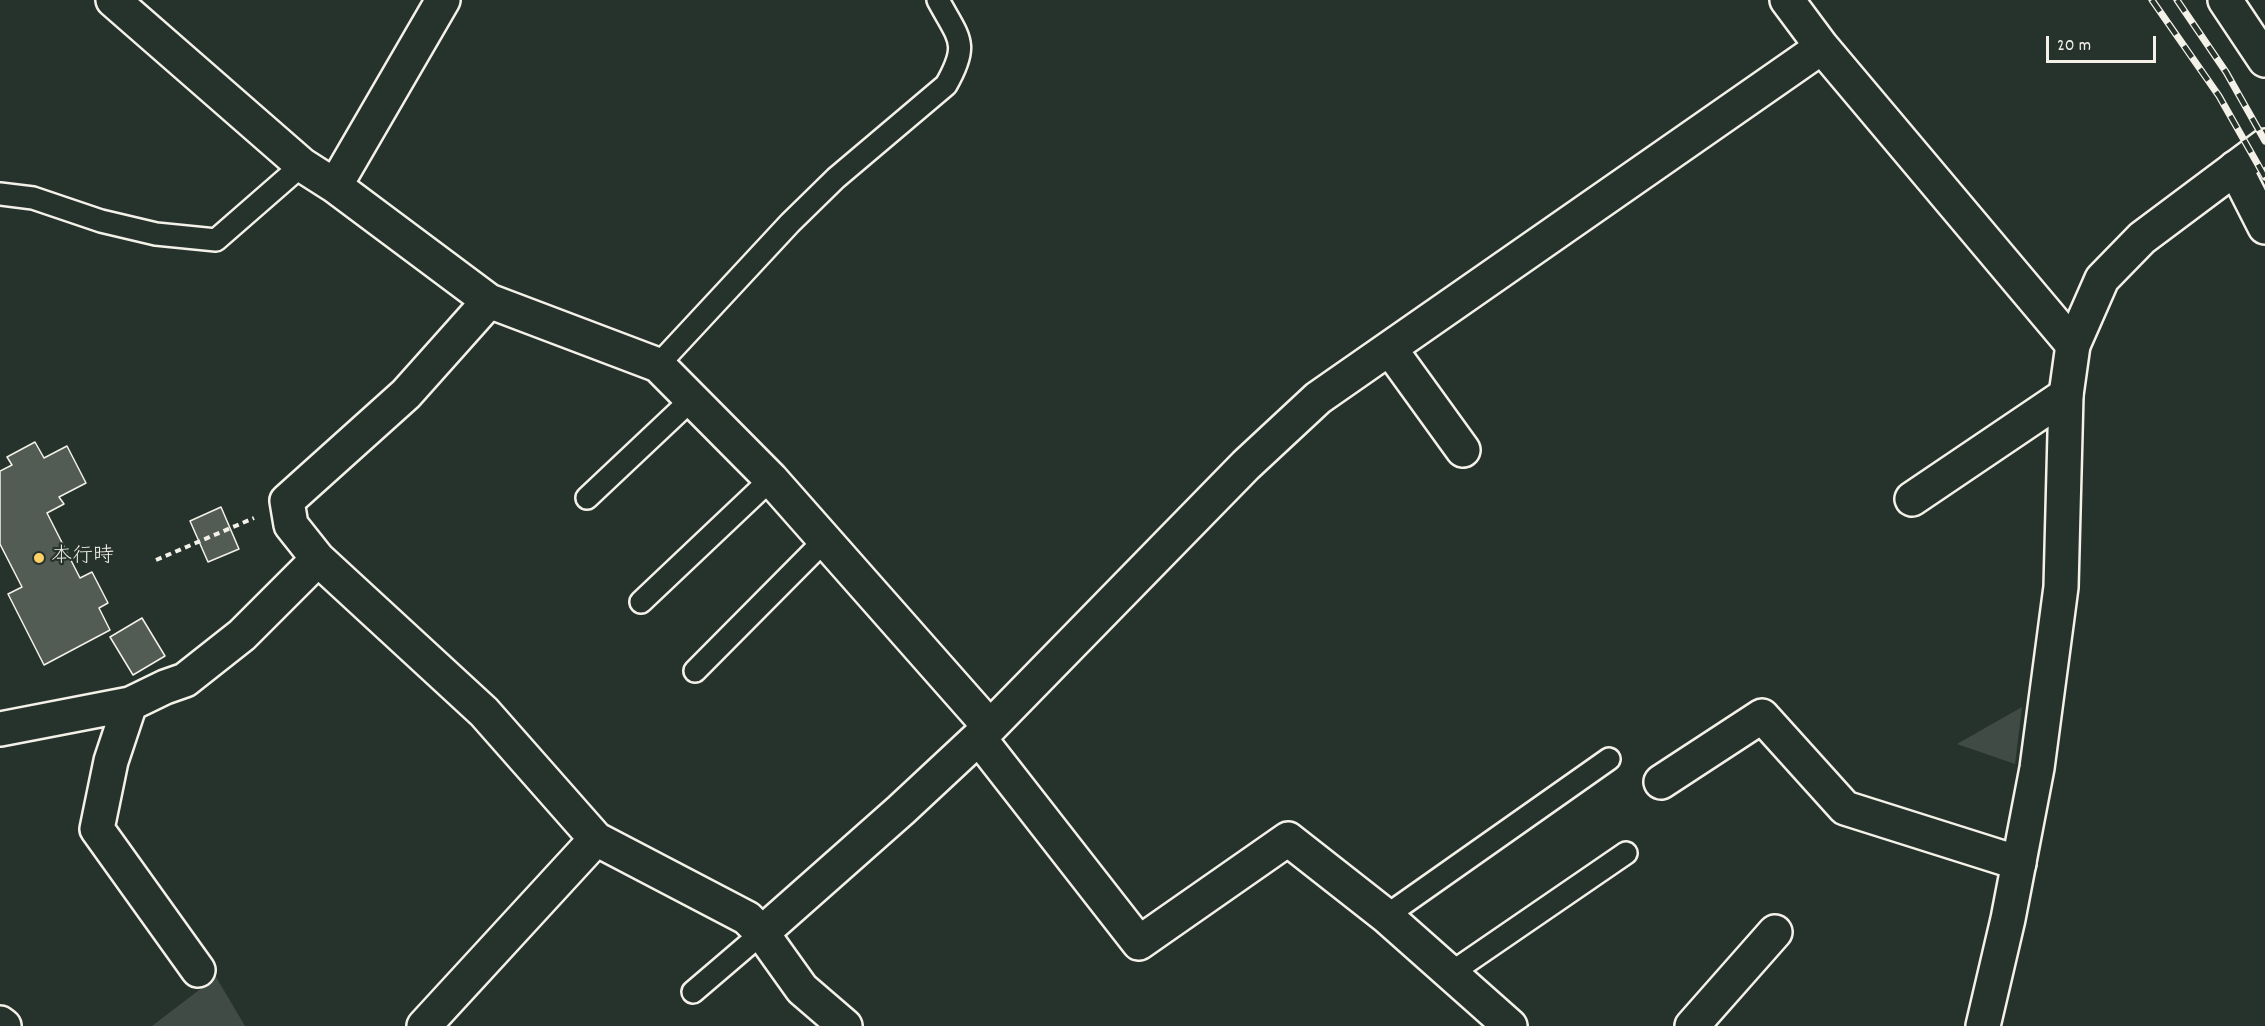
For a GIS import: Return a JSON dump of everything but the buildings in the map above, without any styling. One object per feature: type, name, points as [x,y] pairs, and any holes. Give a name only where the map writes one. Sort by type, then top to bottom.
[{"type":"street","points":[[114,0],[302,165],[335,186],[489,301],[658,365],[771,479],[826,539],[985,732],[1138,943],[1288,839],[1386,916],[1510,1026]]},
{"type":"street","points":[[335,186],[443,0]]},
{"type":"street","points":[[1787,0],[1822,47],[2073,345]]},
{"type":"street","points":[[2225,0],[2265,60]]},
{"type":"street","points":[[762,933],[985,732],[1246,465],[1318,398],[1822,47]]},
{"type":"street","points":[[1991,1023],[2037,768],[2061,587],[2066,395],[2073,345],[2102,279],[2142,238],[2265,146]]},
{"type":"street","points":[[2235,168],[2265,227]]},
{"type":"street","points":[[489,301],[406,394],[287,501],[291,525],[318,559],[484,712],[596,839],[747,918],[762,933],[802,989],[845,1026]]},
{"type":"street","points":[[1390,350],[1463,450]]},
{"type":"street","points":[[1912,499],[2066,395]]},
{"type":"street","points":[[0,729],[130,704],[185,680],[242,634],[318,559]]},
{"type":"street","points":[[130,704],[111,761],[97,829],[198,970]]},
{"type":"street","points":[[1661,782],[1762,716],[1845,808],[2019,863]]},
{"type":"street","points":[[424,1026],[596,839]]},
{"type":"street","points":[[1692,1026],[1775,932]]},
{"type":"street","points":[[0,1023],[4,1026]]},
{"type":"lane","points":[[658,365],[805,208],[836,178],[946,85],[957,64],[961,42],[938,0]]},
{"type":"lane","points":[[0,194],[33,198],[101,221],[156,234],[216,240],[302,165]]},
{"type":"lane","points":[[587,498],[691,400]]},
{"type":"lane","points":[[641,602],[771,479]]},
{"type":"lane","points":[[695,671],[826,539]]},
{"type":"lane","points":[[1386,916],[1609,759]]},
{"type":"lane","points":[[1450,973],[1626,853]]},
{"type":"lane","points":[[693,992],[762,933]]},
{"type":"path","points":[[156,560],[243,523]]},
{"type":"shaded area","points":[[2022,707],[2015,764],[1957,744]]},
{"type":"shaded area","points":[[216,977],[245,1026],[152,1026]]},
{"type":"railway","points":[[2152,0],[2219,96],[2265,177]]},
{"type":"railway","points":[[2177,0],[2226,72],[2265,141]]},
{"type":"place","name":"本行時","points":[[39,558]]}]
